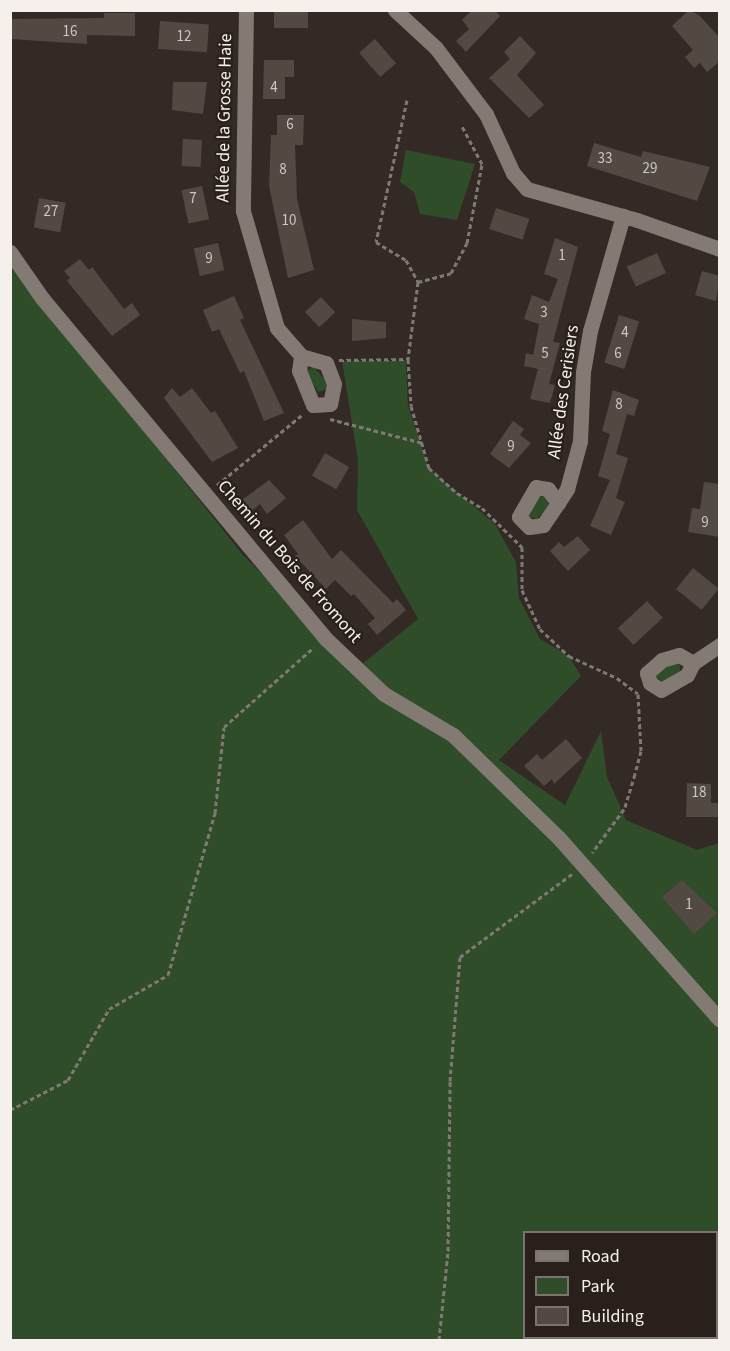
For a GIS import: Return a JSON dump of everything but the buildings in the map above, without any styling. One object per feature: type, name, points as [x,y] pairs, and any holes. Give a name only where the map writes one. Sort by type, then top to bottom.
[{"type":"street","name":"Allée de la Grosse Haie","points":[[246,10],[243,211],[277,328],[301,356]]},
{"type":"street","points":[[395,10],[436,48],[486,114],[513,173],[527,189],[623,216],[720,249]]},
{"type":"street","name":"Allée des Cerisiers","points":[[558,502],[567,489],[580,441],[583,372],[591,331],[623,216]]},
{"type":"street","name":"Chemin du Bois de Fromont","points":[[10,252],[42,298],[325,638],[384,694],[453,735],[558,837],[720,1020]]},
{"type":"street","points":[[301,356],[326,363],[334,384],[330,404],[318,405],[299,371],[301,356]]},
{"type":"street","points":[[693,663],[720,645]]},
{"type":"path","points":[[407,100],[376,242],[406,260],[418,282],[408,359],[411,406],[429,468],[457,493],[482,508],[522,547],[522,590],[540,629],[569,656],[617,678],[638,694],[641,751],[624,809],[582,866],[460,957],[450,1082],[448,1251],[439,1341]]},
{"type":"path","points":[[418,282],[451,273],[467,243],[482,164],[462,126]]},
{"type":"path","points":[[326,363],[408,359]]},
{"type":"path","points":[[204,495],[318,405],[332,422],[423,443]]},
{"type":"path","points":[[10,1110],[68,1080],[109,1009],[168,975],[215,813],[224,727],[325,638]]},
{"type":"green space","points":[[406,150],[475,164],[457,220],[420,214],[414,192],[400,182]]},
{"type":"green space","points":[[10,263],[243,555],[356,669],[418,619],[357,510],[358,460],[342,361],[406,361],[408,406],[429,468],[495,524],[516,562],[519,598],[540,639],[569,656],[581,676],[499,760],[565,805],[601,731],[607,777],[626,820],[697,850],[719,843],[719,1340],[11,1340]]},
{"type":"green space","points":[[314,367],[326,381],[326,389],[319,392],[307,376],[307,370]]},
{"type":"green space","points":[[543,496],[548,500],[548,506],[537,519],[529,517],[536,498]]},
{"type":"green space","points":[[672,661],[680,665],[680,671],[663,682],[656,677],[658,671]]}]
